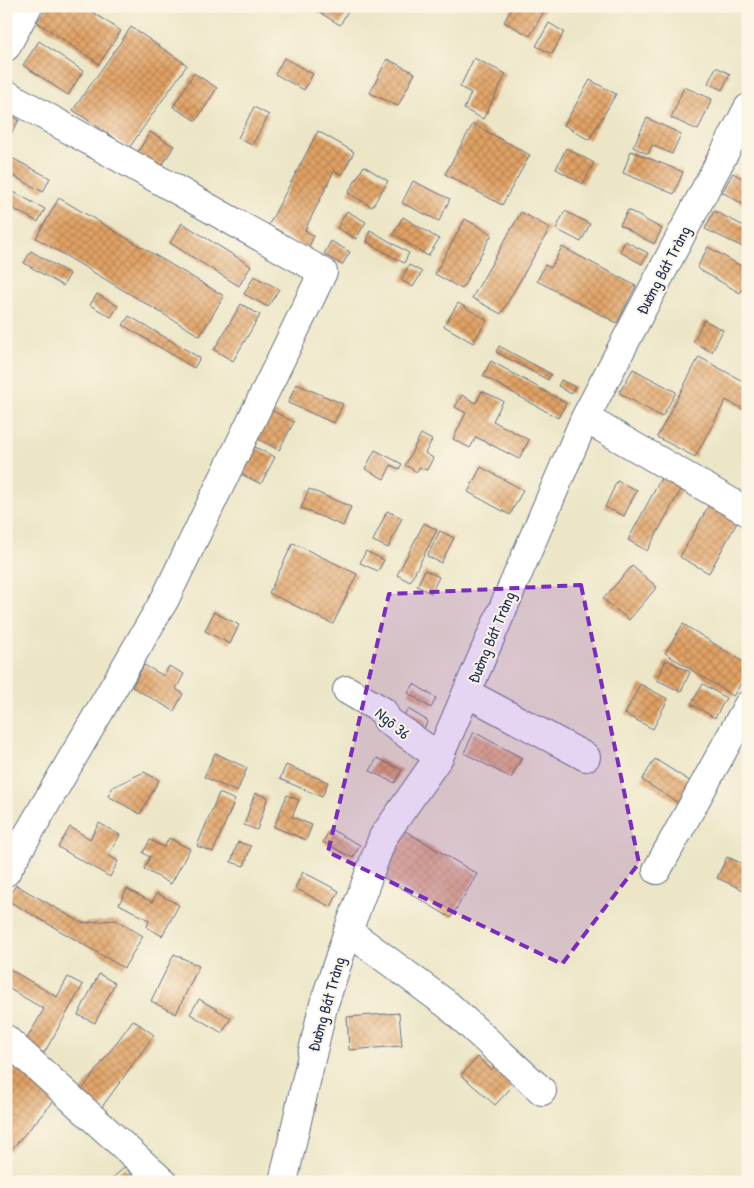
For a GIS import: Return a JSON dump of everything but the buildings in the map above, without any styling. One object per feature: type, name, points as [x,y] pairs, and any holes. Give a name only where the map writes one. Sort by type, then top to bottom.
[{"type":"street","points":[[6,47],[28,6]]},
{"type":"street","points":[[6,94],[323,272],[166,599],[6,872]]},
{"type":"street","name":"Đường Bát Tràng","points":[[283,1182],[322,1007],[383,838],[438,757],[585,418],[748,108]]},
{"type":"street","points":[[585,418],[748,512]]},
{"type":"street","name":"Ngõ 36","points":[[347,690],[382,711],[387,720],[438,757]]},
{"type":"street","points":[[467,693],[586,757]]},
{"type":"street","points":[[657,870],[748,705]]},
{"type":"street","points":[[348,931],[448,1005],[542,1090]]},
{"type":"street","points":[[6,1039],[164,1182]]},
{"type":"highlighted area","points":[[581,585],[639,863],[562,964],[328,852],[389,594]]}]
